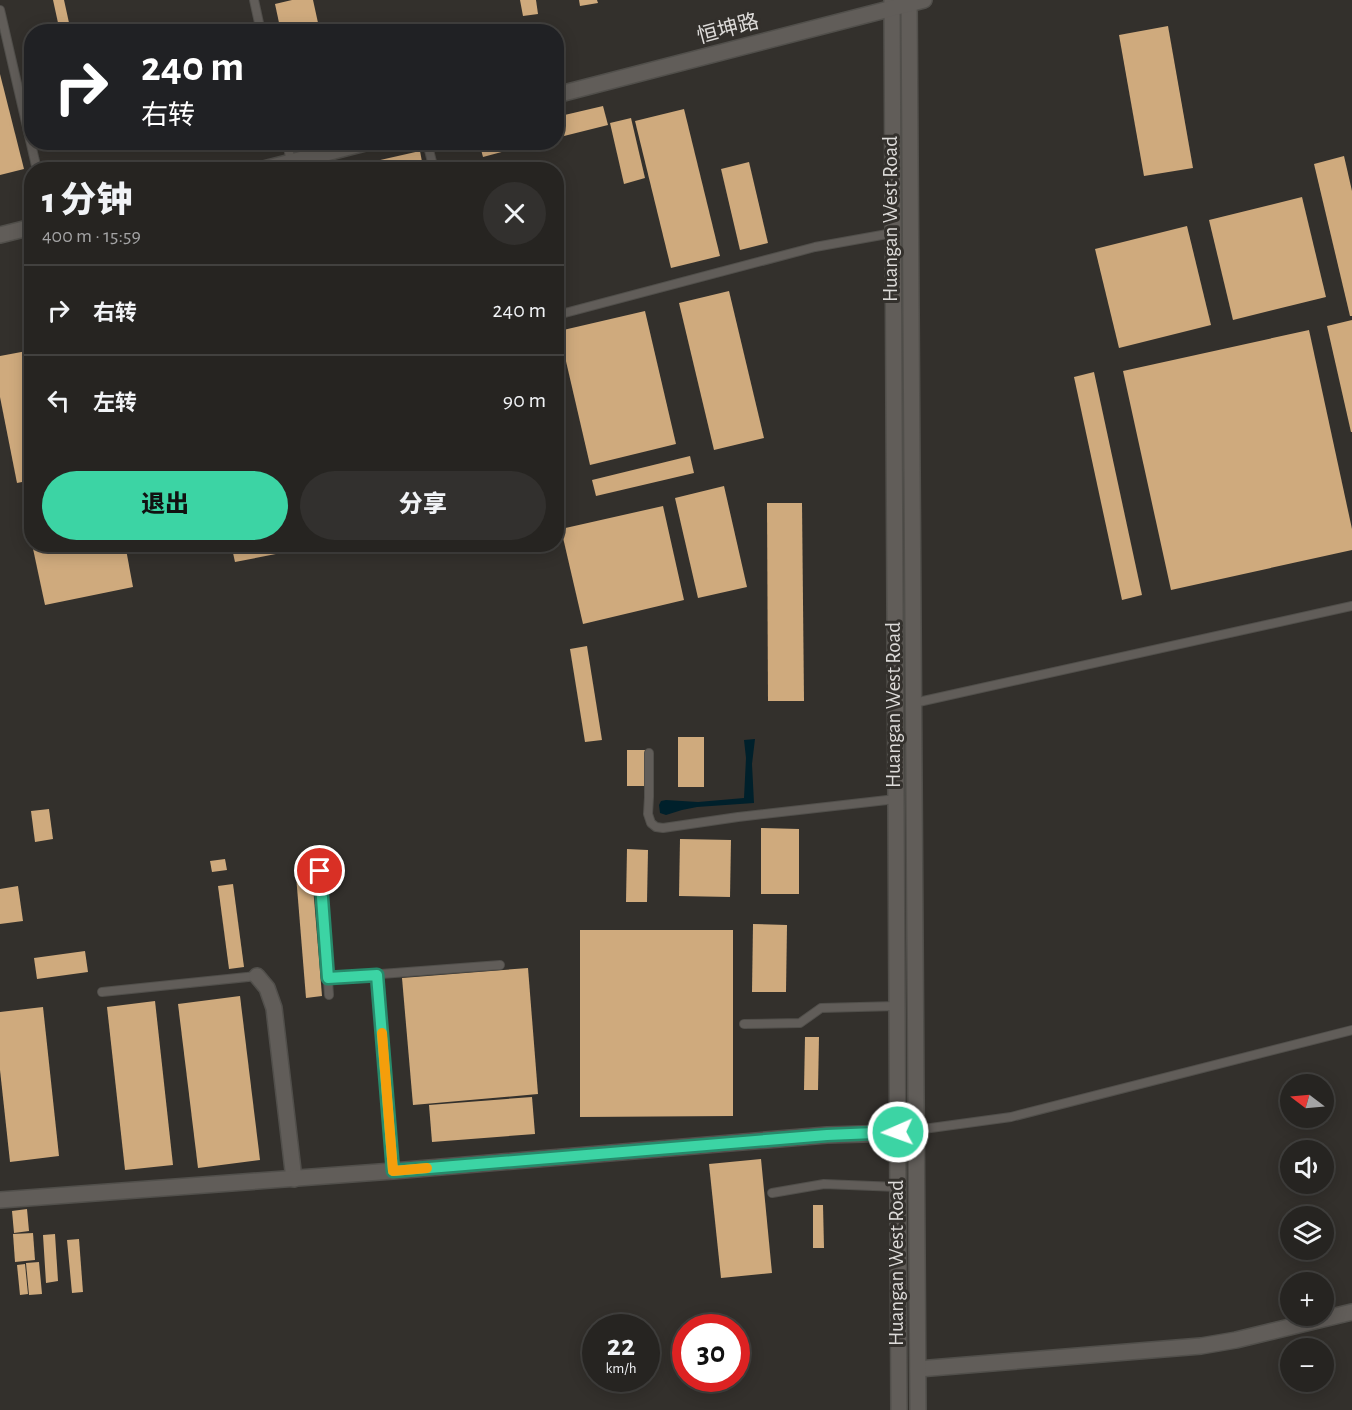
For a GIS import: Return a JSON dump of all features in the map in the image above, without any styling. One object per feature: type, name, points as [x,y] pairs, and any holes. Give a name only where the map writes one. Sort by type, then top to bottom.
[{"type":"street","name":"恒坤路","points":[[564,93],[892,4],[914,1]]},
{"type":"street","name":"Huangan West Road","points":[[914,1],[914,703],[918,1410]]},
{"type":"street","name":"Huangan West Road","points":[[892,4],[899,1410]]},
{"type":"street","points":[[291,162],[338,150]]},
{"type":"street","points":[[0,235],[24,229]]},
{"type":"street","points":[[258,976],[267,988],[274,1008],[294,1179]]},
{"type":"street","points":[[0,1200],[294,1179],[827,1135],[898,1132]]},
{"type":"street","points":[[918,1370],[1202,1346],[1352,1312]]},
{"type":"lane","points":[[254,0],[259,24]]},
{"type":"lane","points":[[0,10],[24,114]]},
{"type":"lane","points":[[289,150],[291,162]]},
{"type":"lane","points":[[564,313],[815,247],[893,233]]},
{"type":"lane","points":[[914,703],[1352,606]]},
{"type":"lane","points":[[650,753],[648,814],[651,823],[656,827],[663,828],[896,799]]},
{"type":"lane","points":[[320,871],[330,995]]},
{"type":"lane","points":[[328,978],[500,965]]},
{"type":"lane","points":[[377,975],[393,1171]]},
{"type":"lane","points":[[102,992],[258,976]]},
{"type":"lane","points":[[744,1024],[800,1023],[821,1008],[897,1006]]},
{"type":"lane","points":[[916,1130],[1011,1117],[1352,1030]]},
{"type":"lane","points":[[772,1193],[824,1185],[898,1186]]},
{"type":"water","points":[[755,739],[752,764],[754,803],[697,807],[666,815],[660,813],[659,805],[661,801],[666,800],[698,802],[744,798],[746,758],[744,740]]},
{"type":"building","points":[[53,0],[64,0],[69,24],[58,24]]},
{"type":"building","points":[[292,0],[313,0],[318,24],[279,24],[275,4]]},
{"type":"building","points":[[520,0],[536,0],[538,14],[523,16]]},
{"type":"building","points":[[579,0],[597,0],[598,3],[580,6]]},
{"type":"building","points":[[1168,26],[1193,168],[1144,176],[1119,35]]},
{"type":"building","points":[[0,74],[24,169],[0,175]]},
{"type":"building","points":[[603,106],[608,125],[564,136],[564,115]]},
{"type":"building","points":[[684,109],[720,256],[671,268],[635,121]]},
{"type":"building","points":[[631,118],[645,178],[624,184],[610,123]]},
{"type":"building","points":[[481,150],[509,150],[483,157]]},
{"type":"building","points":[[420,151],[422,162],[371,162]]},
{"type":"building","points":[[1344,156],[1352,191],[1352,316],[1350,316],[1314,164]]},
{"type":"building","points":[[749,162],[768,243],[740,250],[721,169]]},
{"type":"building","points":[[1302,197],[1326,297],[1233,320],[1209,220]]},
{"type":"building","points":[[1187,226],[1211,325],[1119,348],[1095,249]]},
{"type":"building","points":[[729,291],[764,438],[714,450],[679,303]]},
{"type":"building","points":[[645,311],[676,444],[590,465],[564,353],[564,330]]},
{"type":"building","points":[[1352,320],[1352,432],[1351,432],[1327,326]]},
{"type":"building","points":[[1309,330],[1352,529],[1352,550],[1171,590],[1123,371]]},
{"type":"building","points":[[24,352],[24,482],[17,483],[0,397],[0,356]]},
{"type":"building","points":[[1094,372],[1142,595],[1122,600],[1074,377]]},
{"type":"building","points":[[690,456],[694,473],[596,496],[592,480]]},
{"type":"building","points":[[724,486],[747,587],[698,598],[675,498]]},
{"type":"building","points":[[767,503],[802,503],[804,701],[768,701]]},
{"type":"building","points":[[663,506],[684,600],[583,624],[564,542],[564,528]]},
{"type":"building","points":[[34,552],[126,552],[133,587],[45,605]]},
{"type":"building","points":[[233,552],[281,552],[281,553],[235,562]]},
{"type":"building","points":[[587,646],[602,740],[585,742],[570,649]]},
{"type":"building","points":[[678,737],[704,737],[704,787],[678,787]]},
{"type":"building","points":[[627,750],[645,750],[645,786],[627,786]]},
{"type":"building","points":[[49,809],[53,839],[35,842],[31,811]]},
{"type":"building","points":[[761,828],[799,829],[799,894],[761,894]]},
{"type":"building","points":[[680,839],[731,840],[730,897],[679,896]]},
{"type":"building","points":[[627,849],[648,850],[647,902],[626,902]]},
{"type":"building","points":[[225,859],[227,870],[212,872],[210,861]]},
{"type":"building","points":[[312,874],[322,996],[306,998],[296,875]]},
{"type":"building","points":[[233,884],[244,967],[229,969],[218,886]]},
{"type":"building","points":[[18,886],[23,921],[0,924],[0,889]]},
{"type":"building","points":[[753,924],[787,925],[786,992],[752,992]]},
{"type":"building","points":[[580,930],[733,930],[733,1116],[580,1117]]},
{"type":"building","points":[[85,951],[88,972],[37,979],[34,958]]},
{"type":"building","points":[[528,968],[538,1094],[413,1105],[402,978]]},
{"type":"building","points":[[240,996],[260,1160],[198,1168],[178,1004]]},
{"type":"building","points":[[155,1001],[173,1165],[125,1170],[107,1007]]},
{"type":"building","points":[[43,1007],[59,1156],[10,1162],[0,1070],[0,1012]]},
{"type":"building","points":[[805,1037],[819,1037],[818,1090],[804,1090]]},
{"type":"building","points":[[532,1097],[535,1134],[432,1142],[429,1105]]},
{"type":"building","points":[[761,1159],[772,1273],[721,1278],[709,1164]]},
{"type":"building","points":[[813,1205],[823,1205],[824,1248],[813,1248]]},
{"type":"building","points":[[27,1209],[29,1231],[14,1233],[12,1211]]},
{"type":"building","points":[[33,1233],[35,1260],[15,1262],[13,1234]]},
{"type":"building","points":[[55,1234],[58,1281],[46,1283],[43,1235]]},
{"type":"building","points":[[79,1239],[83,1292],[72,1293],[67,1240]]},
{"type":"building","points":[[39,1262],[42,1294],[29,1295],[26,1263]]},
{"type":"building","points":[[25,1264],[28,1294],[20,1295],[17,1265]]},
{"type":"slow traffic","points":[[382,1033],[393,1171],[427,1168]]},
{"type":"route","points":[[320,871],[328,978],[377,975],[393,1171],[827,1135],[898,1132]]}]
